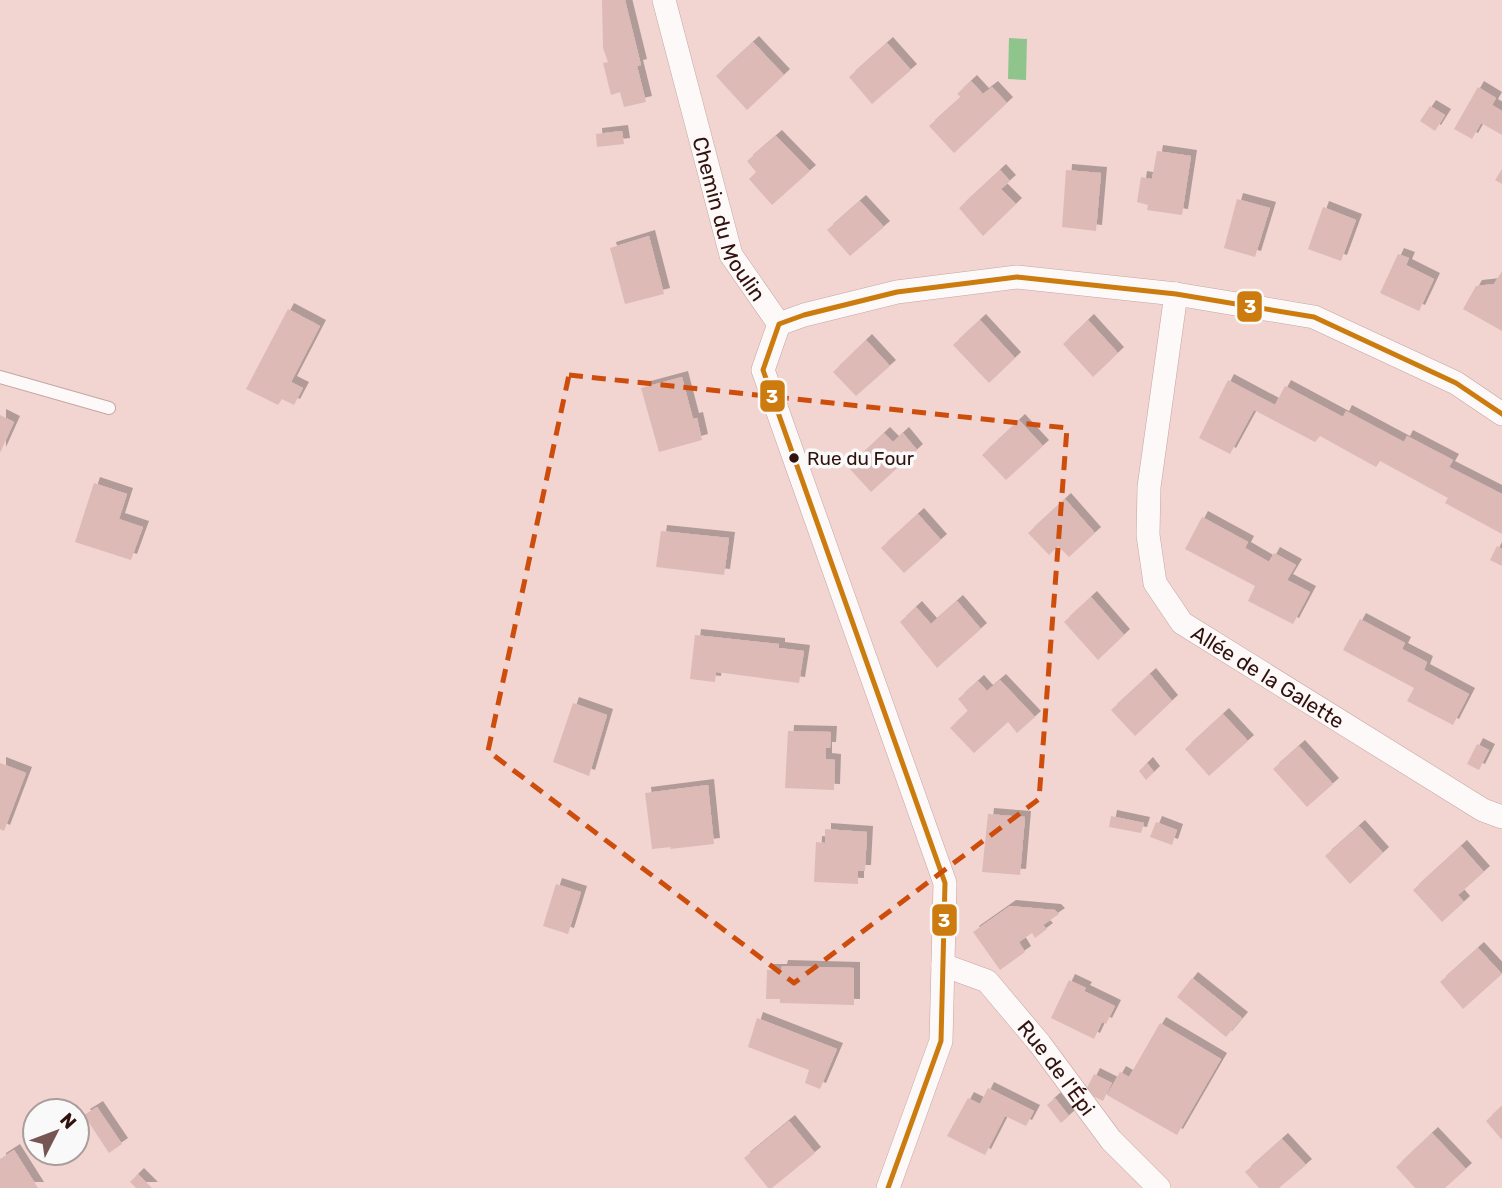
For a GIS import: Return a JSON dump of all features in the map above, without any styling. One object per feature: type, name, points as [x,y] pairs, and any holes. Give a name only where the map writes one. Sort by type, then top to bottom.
[{"type":"street","name":"Chemin du Moulin","points":[[664,0],[731,255],[779,324],[763,370],[945,883],[941,1041],[888,1188]]},
{"type":"street","points":[[779,324],[804,315],[897,292],[1017,277],[1176,294],[1314,317],[1456,383],[1502,414]]},
{"type":"street","name":"Allée de la Galette","points":[[1176,294],[1149,487],[1148,535],[1155,583],[1182,623],[1483,810],[1502,817]]},
{"type":"street","name":"Rue de l'Épi","points":[[943,965],[987,981],[1040,1044],[1111,1140],[1159,1188]]},
{"type":"lane","points":[[0,377],[109,408]]},
{"type":"highlighted area","points":[[569,375],[1067,428],[1039,799],[794,983],[488,751]]},
{"type":"shaded area","points":[[1009,38],[1027,39],[1026,80],[1008,79]]},
{"type":"building","points":[[602,0],[625,0],[641,65],[637,66],[646,102],[624,107],[620,92],[611,95],[603,63],[608,62],[603,48]]},
{"type":"building","points":[[753,42],[784,75],[747,110],[716,76]]},
{"type":"building","points":[[887,43],[911,70],[872,104],[849,77]]},
{"type":"building","points":[[971,81],[983,94],[992,87],[1007,103],[954,153],[929,126],[961,97],[957,94]]},
{"type":"building","points":[[1478,87],[1496,98],[1492,105],[1502,111],[1502,135],[1481,123],[1472,139],[1454,129]]},
{"type":"building","points":[[1430,106],[1445,115],[1435,131],[1420,121]]},
{"type":"building","points":[[622,131],[624,144],[597,147],[596,134]]},
{"type":"building","points":[[776,136],[810,171],[772,205],[749,179],[756,172],[747,161]]},
{"type":"building","points":[[1157,151],[1191,156],[1182,215],[1147,210],[1148,205],[1137,202],[1141,177],[1152,179]]},
{"type":"building","points":[[1502,169],[1502,184],[1495,180]]},
{"type":"building","points":[[1000,170],[1010,181],[1001,189],[1016,204],[983,236],[959,208]]},
{"type":"building","points":[[1066,170],[1101,173],[1096,231],[1062,227]]},
{"type":"building","points":[[1237,199],[1270,208],[1255,257],[1224,248]]},
{"type":"building","points":[[860,201],[884,227],[850,256],[827,230]]},
{"type":"building","points":[[1323,207],[1356,220],[1341,261],[1308,249]]},
{"type":"building","points":[[649,236],[664,294],[625,304],[610,248]]},
{"type":"building","points":[[1398,254],[1409,258],[1406,265],[1434,279],[1419,311],[1380,293]]},
{"type":"building","points":[[1502,271],[1502,331],[1463,309],[1476,286],[1494,284]]},
{"type":"building","points":[[288,309],[320,326],[291,382],[303,388],[294,405],[282,399],[278,405],[246,389]]},
{"type":"building","points":[[980,320],[1015,358],[989,383],[953,345]]},
{"type":"building","points":[[1088,320],[1118,353],[1093,377],[1063,344]]},
{"type":"building","points":[[866,340],[890,366],[856,396],[833,372]]},
{"type":"building","points":[[682,377],[693,419],[697,418],[702,440],[659,452],[641,388]]},
{"type":"building","points":[[1228,380],[1275,405],[1285,386],[1343,417],[1346,411],[1404,442],[1407,436],[1453,460],[1449,467],[1502,494],[1502,534],[1445,503],[1448,498],[1380,461],[1376,467],[1320,436],[1315,442],[1254,410],[1230,454],[1199,438]]},
{"type":"building","points":[[0,415],[14,422],[0,453]]},
{"type":"building","points":[[1019,420],[1043,446],[1006,480],[982,455]]},
{"type":"building","points":[[884,433],[893,442],[903,433],[917,450],[871,492],[848,467]]},
{"type":"building","points":[[94,483],[127,494],[119,519],[143,527],[131,560],[75,542]]},
{"type":"building","points":[[1065,499],[1095,533],[1069,557],[1058,546],[1049,555],[1028,533]]},
{"type":"building","points":[[918,514],[941,540],[904,573],[881,548]]},
{"type":"building","points":[[1202,517],[1248,542],[1245,548],[1269,562],[1274,553],[1296,565],[1287,580],[1310,592],[1293,624],[1248,601],[1255,586],[1185,549]]},
{"type":"building","points":[[661,531],[729,538],[724,575],[656,567]]},
{"type":"building","points":[[1497,546],[1502,549],[1502,566],[1490,560]]},
{"type":"building","points":[[1091,597],[1124,635],[1098,660],[1064,622]]},
{"type":"building","points":[[957,601],[981,629],[937,668],[900,622],[916,607],[931,624]]},
{"type":"building","points":[[1360,619],[1405,643],[1402,649],[1427,662],[1424,670],[1469,694],[1453,725],[1407,701],[1414,688],[1343,650]]},
{"type":"building","points":[[695,635],[779,644],[779,648],[804,651],[799,683],[716,672],[715,682],[690,679]]},
{"type":"building","points":[[1150,674],[1172,701],[1135,736],[1111,710]]},
{"type":"building","points":[[1000,680],[1035,717],[1017,733],[1008,722],[974,753],[950,728],[968,711],[958,699],[978,681],[987,691]]},
{"type":"building","points":[[573,703],[607,715],[589,776],[553,762]]},
{"type":"building","points":[[1223,714],[1248,741],[1209,776],[1185,749]]},
{"type":"building","points":[[788,731],[831,732],[826,759],[835,760],[834,790],[785,788]]},
{"type":"building","points":[[1477,744],[1489,750],[1479,770],[1467,764]]},
{"type":"building","points":[[1299,746],[1333,784],[1307,807],[1273,769]]},
{"type":"building","points":[[0,763],[26,773],[4,831],[0,829]]},
{"type":"building","points":[[1147,763],[1154,772],[1146,780],[1139,771]]},
{"type":"building","points":[[708,785],[714,844],[652,849],[645,793]]},
{"type":"building","points":[[988,814],[1025,817],[1020,875],[982,872]]},
{"type":"building","points":[[1111,816],[1144,823],[1141,833],[1109,827]]},
{"type":"building","points":[[1156,822],[1177,830],[1172,845],[1150,837]]},
{"type":"building","points":[[1359,826],[1383,853],[1350,884],[1325,856]]},
{"type":"building","points":[[825,829],[867,832],[865,871],[858,871],[858,884],[814,882],[816,842],[825,843]]},
{"type":"building","points":[[1461,846],[1484,872],[1458,895],[1464,902],[1442,922],[1413,890]]},
{"type":"building","points":[[556,884],[581,892],[568,934],[543,926]]},
{"type":"building","points":[[1010,906],[1055,910],[1059,914],[1043,925],[1047,929],[1035,938],[1032,933],[1019,942],[1025,952],[1000,970],[973,932]]},
{"type":"building","points":[[1478,948],[1502,974],[1463,1009],[1440,982]]},
{"type":"building","points":[[782,966],[854,968],[854,1005],[780,1003],[780,999],[766,999],[767,970],[781,970]]},
{"type":"building","points":[[1192,978],[1242,1018],[1226,1037],[1177,997]]},
{"type":"building","points":[[1069,980],[1086,988],[1084,991],[1115,1006],[1106,1024],[1102,1022],[1094,1039],[1051,1018]]},
{"type":"building","points":[[757,1018],[837,1049],[820,1089],[805,1083],[809,1070],[748,1047]]},
{"type":"building","points":[[1160,1023],[1221,1059],[1177,1135],[1107,1095],[1120,1072],[1129,1077]]},
{"type":"building","points":[[1094,1074],[1112,1083],[1103,1101],[1085,1092]]},
{"type":"building","points":[[988,1088],[1034,1111],[1026,1126],[1005,1116],[985,1155],[947,1136],[968,1098],[980,1104]]},
{"type":"building","points":[[1055,1098],[1069,1116],[1061,1123],[1047,1105]]},
{"type":"building","points":[[1502,1106],[1502,1140],[1486,1121]]},
{"type":"building","points":[[97,1107],[122,1144],[109,1153],[91,1126],[91,1111]]},
{"type":"building","points":[[789,1121],[815,1153],[772,1188],[768,1188],[744,1158]]},
{"type":"building","points":[[1432,1133],[1466,1169],[1445,1188],[1415,1188],[1396,1167]]},
{"type":"building","points":[[1282,1139],[1306,1165],[1279,1188],[1259,1188],[1245,1172]]},
{"type":"building","points":[[14,1150],[21,1161],[21,1167],[25,1167],[38,1188],[0,1188],[0,1159]]},
{"type":"building","points":[[138,1174],[152,1188],[136,1188],[130,1182]]},
{"type":"transit line","name":"3","points":[[888,1188],[941,1041],[945,883],[763,370],[779,324],[804,315],[897,292],[1017,277],[1176,294],[1314,317],[1456,383],[1502,414]]},
{"type":"place","name":"Rue du Four","points":[[794,458]]}]
